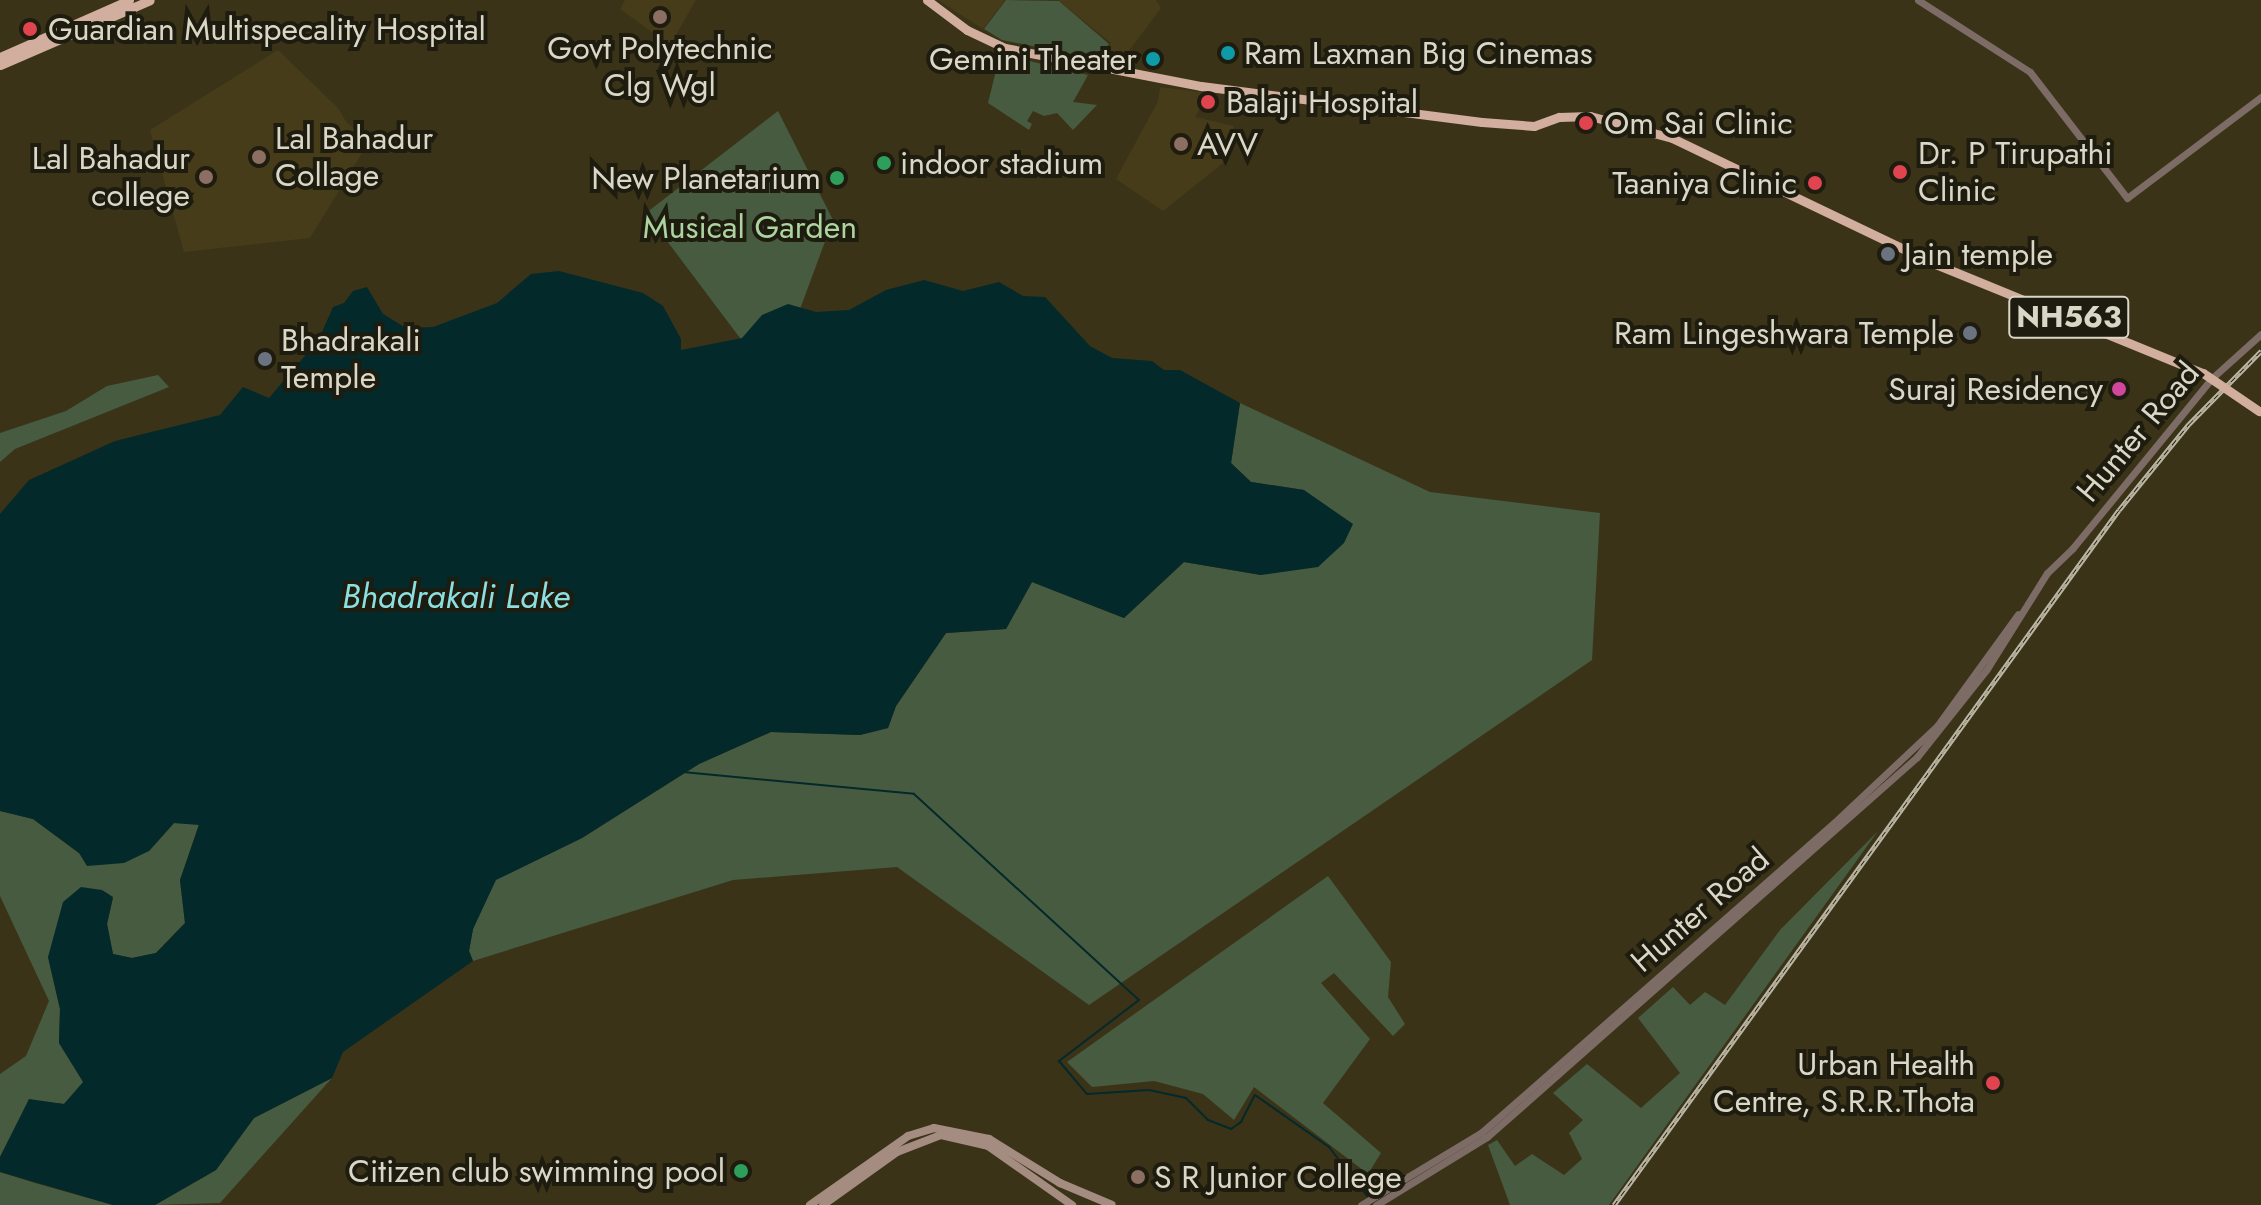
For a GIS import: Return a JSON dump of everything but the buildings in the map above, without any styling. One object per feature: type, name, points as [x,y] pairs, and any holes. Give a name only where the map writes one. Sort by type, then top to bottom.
[{"type":"highway","points":[[0,57],[129,0]]},
{"type":"highway","points":[[0,65],[150,0]]},
{"type":"highway","name":"NH563","points":[[927,0],[967,30],[1005,48],[1186,84],[1482,122],[1534,126],[1574,114],[1607,119],[1672,138],[1743,169],[1933,263],[2167,356],[2261,412]]},
{"type":"main road","points":[[810,1205],[908,1136],[934,1128],[989,1139],[1081,1192],[1112,1205]]},
{"type":"main road","points":[[823,1205],[911,1144],[941,1135],[988,1146],[1072,1205],[1081,1192]]},
{"type":"street","points":[[1918,0],[2030,72],[2127,198],[2261,97]]},
{"type":"street","name":"Hunter Road","points":[[1361,1205],[1405,1183],[1511,1118],[1917,757],[1963,702],[2045,577],[2211,379],[2261,334]]},
{"type":"street","name":"Hunter Road","points":[[1376,1205],[1405,1183]]},
{"type":"shaded area","name":"Govt Polytechnic Clg Wgl","points":[[625,0],[696,0],[670,45],[620,9]]},
{"type":"shaded area","points":[[938,0],[1005,0],[983,29]]},
{"type":"shaded area","points":[[1058,0],[1156,0],[1161,8],[1122,60],[1116,52],[1111,58],[1103,53],[1111,43]]},
{"type":"shaded area","name":"Lal Bahadur Collage","points":[[278,50],[338,108],[347,123],[370,140],[310,238],[184,252],[150,130]]},
{"type":"shaded area","name":"AVV","points":[[1160,87],[1208,93],[1195,117],[1234,126],[1223,163],[1163,211],[1116,179],[1158,101]]},
{"type":"green space","points":[[1006,0],[1059,1],[1109,44],[1096,59],[1002,40],[984,29]]},
{"type":"green space","points":[[1000,54],[1088,75],[1073,102],[1097,105],[1073,130],[1057,113],[1044,116],[1033,111],[1027,121],[1032,124],[1029,130],[988,103]]},
{"type":"green space","name":"Musical Garden","points":[[778,111],[833,220],[773,382],[646,213]]},
{"type":"green space","points":[[158,375],[169,387],[15,449],[0,462],[0,433],[66,411],[107,386]]},
{"type":"green space","points":[[1240,403],[1430,492],[1600,513],[1592,660],[1089,1005],[897,867],[733,880],[473,961],[469,951],[473,929],[495,880],[582,838],[699,764],[771,732],[860,735],[888,728],[896,706],[946,633],[1006,629],[1032,582],[1124,618],[1184,562],[1261,575],[1304,490],[1251,482],[1231,463]]},
{"type":"green space","points":[[0,811],[33,819],[79,853],[149,851],[174,823],[199,824],[180,880],[185,923],[156,953],[132,958],[113,954],[107,924],[113,898],[48,957],[60,1009],[59,1043],[84,1082],[64,1104],[29,1100],[0,1157],[0,1074],[26,1056],[49,1001],[0,896]]},
{"type":"green space","points":[[1878,831],[1609,1205],[1510,1205],[1488,1145],[1497,1140],[1515,1166],[1532,1154],[1564,1175],[1582,1159],[1569,1133],[1583,1120],[1553,1093],[1587,1064],[1641,1108],[1680,1073],[1638,1018],[1673,987],[1690,1005],[1705,992],[1725,1005],[1780,930]]},
{"type":"green space","points":[[1328,876],[1391,962],[1388,997],[1405,1024],[1393,1036],[1334,973],[1321,983],[1370,1039],[1323,1103],[1381,1153],[1368,1174],[1254,1087],[1234,1120],[1203,1094],[1154,1081],[1092,1087],[1067,1062]]},
{"type":"green space","points":[[332,1078],[220,1203],[155,1205],[216,1170],[254,1118]]},
{"type":"green space","points":[[0,1172],[35,1183],[113,1205],[0,1205]]},
{"type":"water","name":"Bhadrakali Lake","points":[[559,271],[643,293],[663,306],[681,339],[681,350],[742,338],[762,315],[788,304],[816,312],[849,310],[886,290],[924,280],[963,291],[999,282],[1023,296],[1045,297],[1090,346],[1112,358],[1152,361],[1164,370],[1180,370],[1240,403],[1231,463],[1251,482],[1304,490],[1353,524],[1344,543],[1318,567],[1261,575],[1184,562],[1124,618],[1032,582],[1006,629],[946,633],[896,706],[888,728],[860,735],[771,732],[699,764],[582,838],[496,880],[473,929],[469,951],[473,961],[343,1052],[332,1078],[254,1118],[216,1170],[155,1205],[113,1205],[0,1172],[0,1157],[29,1099],[64,1104],[83,1082],[59,1043],[60,1009],[48,957],[63,902],[81,887],[102,890],[113,897],[107,924],[113,954],[132,958],[156,953],[185,923],[180,880],[199,825],[174,823],[149,851],[124,863],[87,866],[79,853],[33,819],[0,811],[0,514],[29,480],[115,441],[220,415],[243,387],[269,398],[319,339],[333,307],[344,303],[353,291],[367,287],[383,314],[406,328],[433,327],[497,303],[531,274]]},
{"type":"waterway","points":[[683,772],[914,794],[1139,1000],[1059,1061],[1087,1094],[1149,1090],[1186,1098],[1208,1120],[1231,1129],[1241,1122],[1255,1095],[1329,1147],[1367,1196]]},
{"type":"railway","points":[[1614,1205],[2119,510],[2189,424],[2261,351]]},
{"type":"place","name":"Govt Polytechnic Clg Wgl","points":[[660,17]]},
{"type":"place","name":"Guardian Multispecality Hospital","points":[[30,29]]},
{"type":"place","name":"Ram Laxman Big Cinemas","points":[[1228,53]]},
{"type":"place","name":"Gemini Theater","points":[[1153,59]]},
{"type":"place","name":"Balaji Hospital","points":[[1208,102]]},
{"type":"place","name":"Om Sai Clinic","points":[[1586,123]]},
{"type":"place","name":"AVV","points":[[1181,144]]},
{"type":"place","name":"Lal Bahadur Collage","points":[[259,157]]},
{"type":"place","name":"indoor stadium","points":[[884,163]]},
{"type":"place","name":"Dr. P Tirupathi Clinic","points":[[1900,172]]},
{"type":"place","name":"Lal Bahadur college","points":[[206,177]]},
{"type":"place","name":"New Planetarium","points":[[837,178]]},
{"type":"place","name":"Taaniya Clinic","points":[[1815,183]]},
{"type":"place","name":"Jain temple","points":[[1888,254]]},
{"type":"place","name":"Ram Lingeshwara Temple","points":[[1970,333]]},
{"type":"place","name":"Bhadrakali Temple","points":[[265,359]]},
{"type":"place","name":"Suraj Residency","points":[[2119,389]]},
{"type":"place","name":"Urban Health Centre, S.R.R.Thota","points":[[1993,1083]]},
{"type":"place","name":"Citizen club swimming pool","points":[[741,1171]]},
{"type":"place","name":"S R Junior College","points":[[1138,1177]]}]
